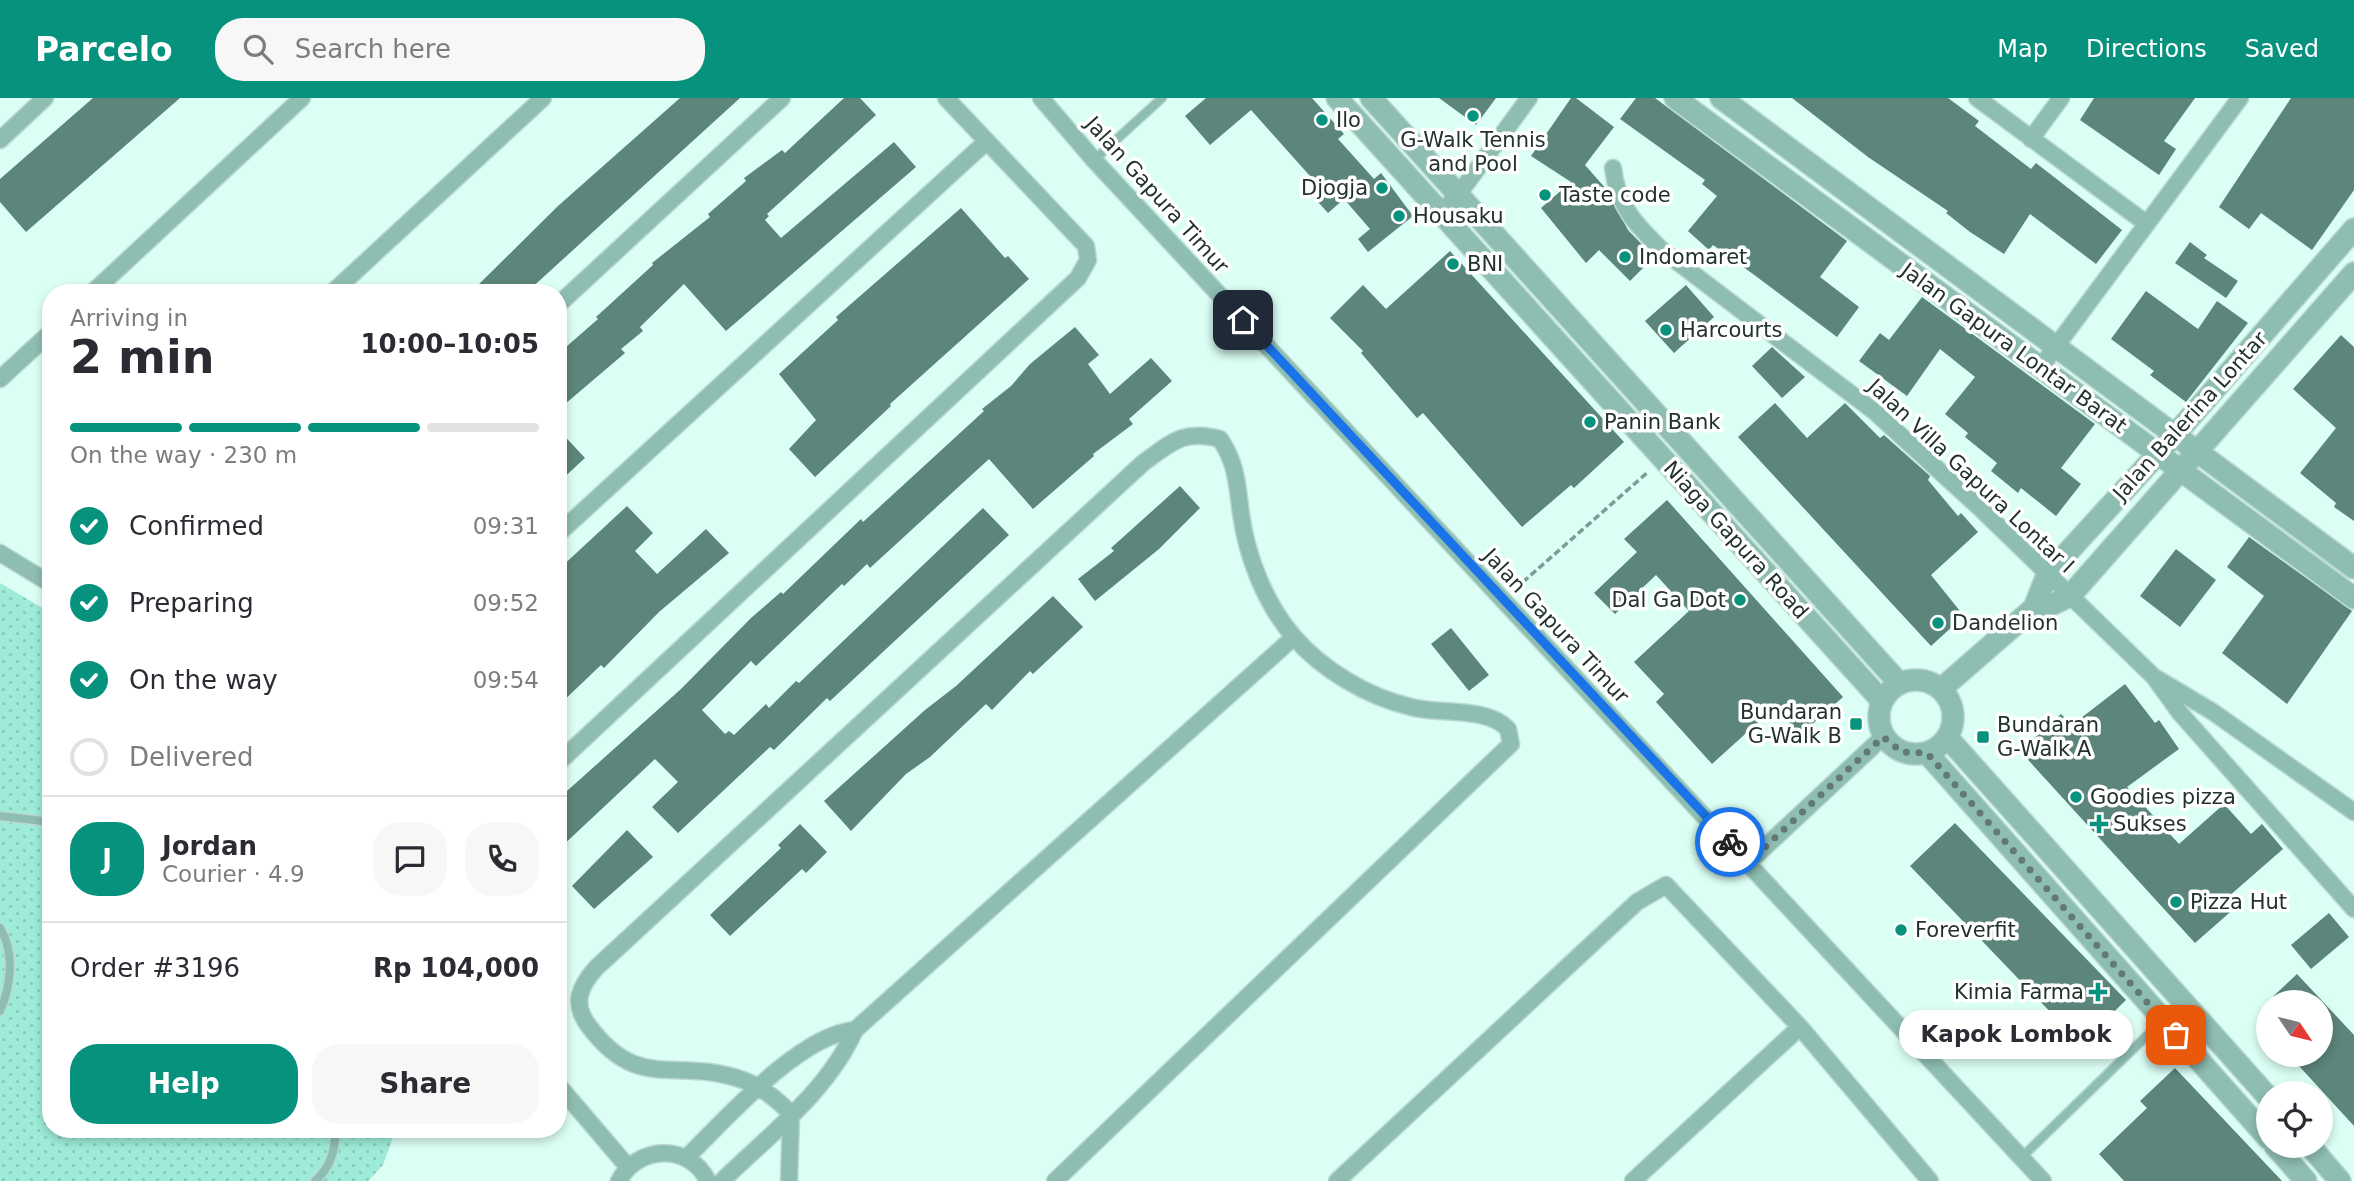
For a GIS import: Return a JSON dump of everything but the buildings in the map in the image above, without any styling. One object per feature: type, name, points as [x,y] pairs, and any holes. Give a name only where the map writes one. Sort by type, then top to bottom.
[{"type":"street","points":[[0,139],[45,98]]},
{"type":"street","points":[[102,284],[302,98]]},
{"type":"street","points":[[342,284],[543,98]]},
{"type":"street","points":[[567,297],[782,98]]},
{"type":"street","points":[[567,755],[1078,278],[1088,260],[1086,246],[946,98]]},
{"type":"street","name":"Jalan Gapura Timur","points":[[1041,98],[1094,160],[2043,1181]]},
{"type":"street","name":"Niaga Gapura Road","points":[[1337,98],[1882,701]]},
{"type":"street","name":"Niaga Gapura Road","points":[[1371,98],[1899,683]]},
{"type":"street","points":[[1441,212],[1458,195],[1529,98]]},
{"type":"street","name":"Jalan Gapura Lontar Barat","points":[[1675,98],[2354,598]]},
{"type":"street","name":"Jalan Gapura Lontar Barat","points":[[1721,98],[2354,568]]},
{"type":"street","points":[[1977,98],[2147,224]]},
{"type":"street","points":[[2031,139],[2061,98]]},
{"type":"street","points":[[2040,368],[2240,98]]},
{"type":"street","points":[[567,526],[987,141]]},
{"type":"street","name":"Jalan Villa Gapura Lontar I","points":[[1613,168],[1615,186],[1623,206],[1637,226],[1663,251],[1875,412],[1981,509],[2154,677],[2180,713],[2354,909]]},
{"type":"street","name":"Jalan Balerina Lontar","points":[[1941,689],[2034,608],[2047,575],[2174,436],[2354,229]]},
{"type":"street","name":"Jalan Balerina Lontar","points":[[2034,608],[2051,605],[2070,596],[2354,273]]},
{"type":"street","points":[[0,379],[42,340]]},
{"type":"street","points":[[789,1181],[790,1114],[759,1087],[716,1073],[657,1070],[623,1062],[603,1045],[585,1021],[578,1005],[580,990],[596,968],[1143,463],[1184,436],[1200,433],[1220,439],[1230,453],[1238,476],[1241,514],[1255,568],[1266,595],[1294,637],[1340,676],[1374,695],[1411,707],[1493,718],[1508,729],[1511,744],[1055,1181]]},
{"type":"street","points":[[0,553],[42,579]]},
{"type":"street","points":[[722,1181],[819,1087],[838,1062],[855,1030],[1294,637]]},
{"type":"street","name":"Jalan Villa Gapura Lontar I","points":[[2154,677],[2191,697],[2354,812]]},
{"type":"street","points":[[1921,680],[1941,689],[1953,712],[1947,737],[1927,753],[1902,752],[1883,737],[1879,725],[1882,701],[1899,683],[1921,680]]},
{"type":"street","points":[[1749,862],[1883,737]]},
{"type":"street","points":[[1947,737],[2256,1084]]},
{"type":"street","points":[[1927,753],[2256,1125]]},
{"type":"street","points":[[1337,1181],[1637,902],[1661,886],[1672,889],[1800,1027],[1927,1180]]},
{"type":"street","points":[[1633,1181],[1800,1027]]},
{"type":"street","points":[[686,1158],[759,1087],[830,1034],[855,1030]]},
{"type":"street","points":[[567,1097],[623,1174],[641,1158],[656,1153],[671,1153],[686,1158],[697,1166],[708,1181]]},
{"type":"street","points":[[2286,1158],[2306,1181]]},
{"type":"street","points":[[2320,1158],[2340,1181]]},
{"type":"lane","points":[[1094,160],[1162,98]]},
{"type":"lane","points":[[0,816],[42,821]]},
{"type":"lane","points":[[0,928],[8,940],[10,975],[0,1011]]},
{"type":"lane","points":[[2022,1157],[2163,1020]]},
{"type":"lane","points":[[315,1181],[323,1174],[336,1148],[335,1138]]},
{"type":"path","points":[[1503,600],[1663,459]]},
{"type":"green space","points":[[0,583],[42,608],[42,1138],[393,1138],[383,1165],[368,1181],[0,1181]]},
{"type":"way so far","points":[[1730,842],[1749,862],[1883,737],[1891,746],[1902,752],[1914,755],[1927,753],[2176,1035]]},
{"type":"place","name":"G-Walk Tennis and Pool","points":[[1473,116]]},
{"type":"place","name":"Ilo","points":[[1322,120]]},
{"type":"place","name":"Djogja","points":[[1382,188]]},
{"type":"place","name":"Taste code","points":[[1545,195]]},
{"type":"place","name":"Housaku","points":[[1399,216]]},
{"type":"place","name":"Indomaret","points":[[1625,257]]},
{"type":"place","name":"BNI","points":[[1453,264]]},
{"type":"place","name":"Harcourts","points":[[1666,330]]},
{"type":"place","name":"Panin Bank","points":[[1590,422]]},
{"type":"place","name":"Dal Ga Dot","points":[[1740,600]]},
{"type":"place","name":"Dandelion","points":[[1938,623]]},
{"type":"place","name":"Bundaran G-Walk B","points":[[1856,724]]},
{"type":"place","name":"Bundaran G-Walk A","points":[[1983,737]]},
{"type":"place","name":"Goodies pizza","points":[[2076,797]]},
{"type":"place","name":"Sukses","points":[[2099,824]]},
{"type":"place","name":"Pizza Hut","points":[[2176,902]]},
{"type":"place","name":"Foreverfit","points":[[1901,930]]},
{"type":"place","name":"Kimia Farma","points":[[2098,992]]},
{"type":"place","name":"Kapok Lombok","points":[[2176,1035]]},
{"type":"route","points":[[1243,320],[1730,842]]}]
